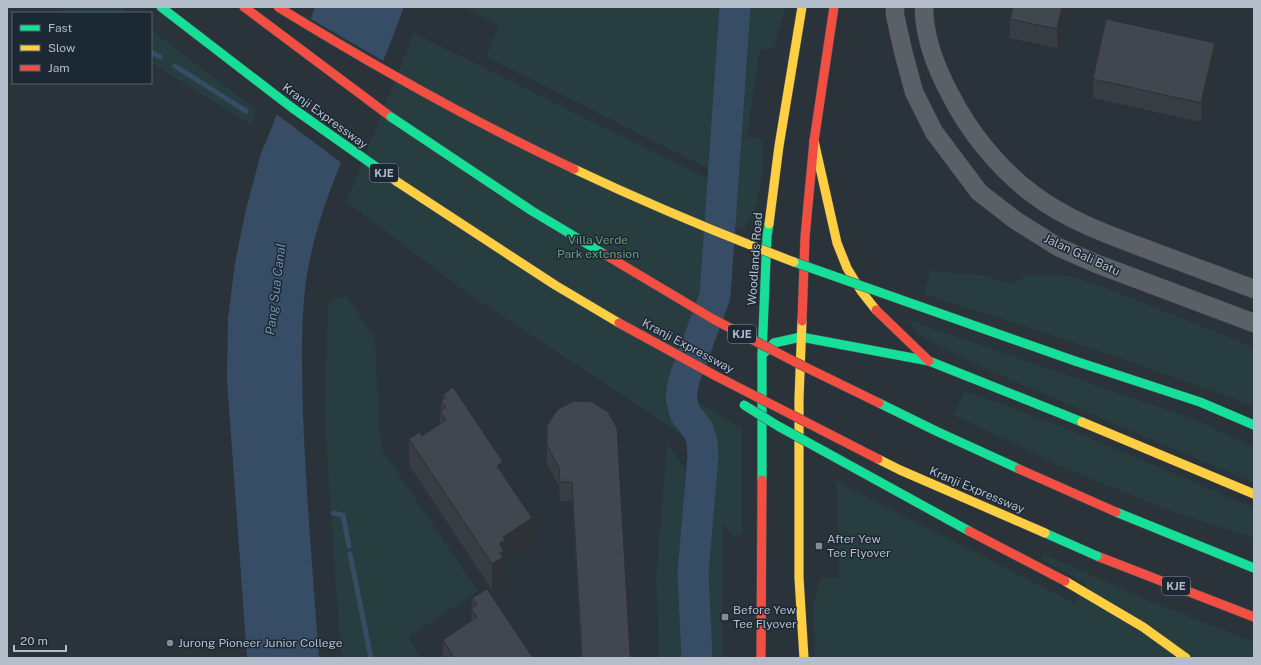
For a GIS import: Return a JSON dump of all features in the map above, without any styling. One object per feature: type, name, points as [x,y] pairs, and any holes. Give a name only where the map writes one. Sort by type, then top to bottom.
[{"type":"main road","name":"Kranji Expressway","points":[[161,7],[291,107],[385,174],[555,285],[619,323],[716,376],[900,470],[1097,556],[1254,617]]},
{"type":"main road","name":"KJE","points":[[244,7],[397,122],[532,211],[713,319],[795,362],[929,428],[1116,512],[1254,568]]},
{"type":"main road","points":[[278,7],[350,51],[520,144],[618,190],[790,261],[1200,402],[1254,425]]},
{"type":"main road","name":"Woodlands Road","points":[[761,658],[762,355],[767,236],[779,146],[802,7]]},
{"type":"main road","points":[[804,658],[799,578],[799,398],[801,337],[806,237],[814,141],[834,7]]},
{"type":"main road","points":[[814,141],[826,198],[838,243],[847,268],[861,291],[879,314],[929,361]]},
{"type":"main road","points":[[767,236],[772,248],[776,252],[789,254],[796,252],[801,247],[806,237]]},
{"type":"main road","points":[[619,323],[708,382]]},
{"type":"main road","points":[[762,355],[774,343],[801,337],[929,361],[1079,421],[1254,494]]},
{"type":"main road","points":[[734,398],[778,426],[988,541],[1065,581],[1122,614],[1186,658]]},
{"type":"street","name":"Jalan Gali Batu","points":[[895,7],[902,51],[914,92],[934,132],[979,192],[1014,220],[1058,247],[1097,264],[1254,323]]},
{"type":"street","points":[[924,7],[929,41],[942,78],[961,116],[980,143],[1004,169],[1034,195],[1069,217],[1111,236],[1254,289]]},
{"type":"green space","points":[[59,7],[121,7],[128,12],[67,12]]},
{"type":"green space","points":[[463,7],[723,7],[713,171],[486,57],[499,25]]},
{"type":"green space","points":[[742,7],[786,7],[774,49],[760,49],[747,137],[763,139],[762,176],[756,209],[744,231],[726,224]]},
{"type":"green space","points":[[152,31],[257,110],[251,125],[152,64]]},
{"type":"green space","name":"Villa Verde Park extension","points":[[414,33],[713,181],[706,285],[704,294],[676,366],[668,394],[670,412],[682,435],[460,288],[346,202]]},
{"type":"green space","points":[[930,271],[983,275],[1013,284],[1026,275],[1071,276],[1104,287],[1254,347],[1254,407],[1131,362],[924,294]]},
{"type":"green space","points":[[346,295],[375,339],[381,448],[478,591],[408,637],[421,658],[341,658],[324,414],[328,303]]},
{"type":"green space","points":[[909,320],[1194,419],[1254,447],[1254,483],[992,372],[940,347],[917,333]]},
{"type":"green space","points":[[964,391],[1038,417],[1254,508],[1254,538],[1178,514],[1059,466],[954,415]]},
{"type":"green space","points":[[687,395],[742,429],[742,534],[732,536],[723,524],[722,647],[724,658],[702,658],[700,573],[709,456],[708,437],[703,426],[691,409]]},
{"type":"green space","points":[[667,443],[687,471],[681,579],[684,658],[659,658],[656,576]]},
{"type":"green space","points":[[836,481],[1075,603],[1086,584],[1041,559],[1044,554],[1148,600],[1254,642],[1254,658],[815,658],[813,607],[820,578],[839,577]]},
{"type":"water","name":"Pang Sua Canal","points":[[315,7],[404,7],[326,200],[315,237],[307,275],[303,309],[303,413],[319,658],[247,658],[227,380],[228,319],[235,263],[246,209],[261,153],[272,127]]},
{"type":"pier","points":[[309,18],[385,62],[343,164],[275,113]]},
{"type":"building","points":[[1013,7],[1062,7],[1057,29],[1010,19]]},
{"type":"building","points":[[1106,19],[1215,43],[1201,103],[1093,79]]},
{"type":"building","points":[[453,387],[503,462],[497,466],[532,518],[503,537],[505,540],[499,544],[504,551],[500,553],[503,557],[492,564],[409,439],[420,432],[422,436],[446,420],[440,411],[446,407],[441,401],[445,398],[443,395]]},
{"type":"building","points":[[574,401],[592,402],[608,412],[617,428],[631,658],[582,658],[572,482],[560,482],[559,467],[547,445],[547,426],[557,410]]},
{"type":"building","points":[[487,589],[533,658],[454,658],[443,640],[477,617],[471,609],[477,605],[472,598]]},
{"type":"waterway","points":[[697,658],[693,573],[703,456],[702,441],[698,430],[685,413],[681,397],[684,380],[715,296],[735,7]]},
{"type":"waterway","points":[[152,53],[160,57]]},
{"type":"waterway","points":[[175,66],[246,111]]},
{"type":"waterway","points":[[333,513],[343,515],[349,546]]},
{"type":"waterway","points":[[350,554],[371,658]]},
{"type":"traffic: fast","points":[[161,7],[291,107],[396,181]]},
{"type":"traffic: fast","points":[[391,117],[532,211],[604,254]]},
{"type":"traffic: fast","points":[[762,480],[762,355],[767,236],[769,224]]},
{"type":"traffic: fast","points":[[794,262],[1075,361]]},
{"type":"traffic: fast","points":[[762,355],[774,343],[801,337],[929,361],[1082,422]]},
{"type":"traffic: fast","points":[[1075,361],[1200,402],[1254,425]]},
{"type":"traffic: fast","points":[[879,403],[1019,469]]},
{"type":"traffic: fast","points":[[744,405],[778,426],[969,531]]},
{"type":"traffic: fast","points":[[1116,512],[1254,568]]},
{"type":"traffic: fast","points":[[1045,533],[1097,556]]},
{"type":"traffic: slow","points":[[769,224],[779,146],[802,7]]},
{"type":"traffic: slow","points":[[814,141],[837,243],[847,268],[861,291],[876,310]]},
{"type":"traffic: slow","points":[[574,169],[683,218],[794,262]]},
{"type":"traffic: slow","points":[[396,181],[555,285],[619,323]]},
{"type":"traffic: slow","points":[[802,321],[799,398],[799,578],[804,658]]},
{"type":"traffic: slow","points":[[1082,422],[1254,494]]},
{"type":"traffic: slow","points":[[878,459],[1045,533]]},
{"type":"traffic: slow","points":[[1065,581],[1143,627],[1186,658]]},
{"type":"traffic: jam","points":[[244,7],[391,117]]},
{"type":"traffic: jam","points":[[278,7],[424,92],[498,132],[574,169]]},
{"type":"traffic: jam","points":[[802,321],[805,237],[814,141],[834,7]]},
{"type":"traffic: jam","points":[[604,254],[713,319],[795,362],[879,403]]},
{"type":"traffic: jam","points":[[876,310],[929,361]]},
{"type":"traffic: jam","points":[[619,323],[716,376],[878,459]]},
{"type":"traffic: jam","points":[[1019,469],[1116,512]]},
{"type":"traffic: jam","points":[[761,658],[762,480]]},
{"type":"traffic: jam","points":[[969,531],[1065,581]]},
{"type":"traffic: jam","points":[[1097,556],[1254,617]]},
{"type":"place","name":"After Yew Tee Flyover","points":[[819,546]]},
{"type":"place","name":"Before Yew Tee Flyover","points":[[725,617]]},
{"type":"place","name":"Jurong Pioneer Junior College","points":[[170,643]]}]
